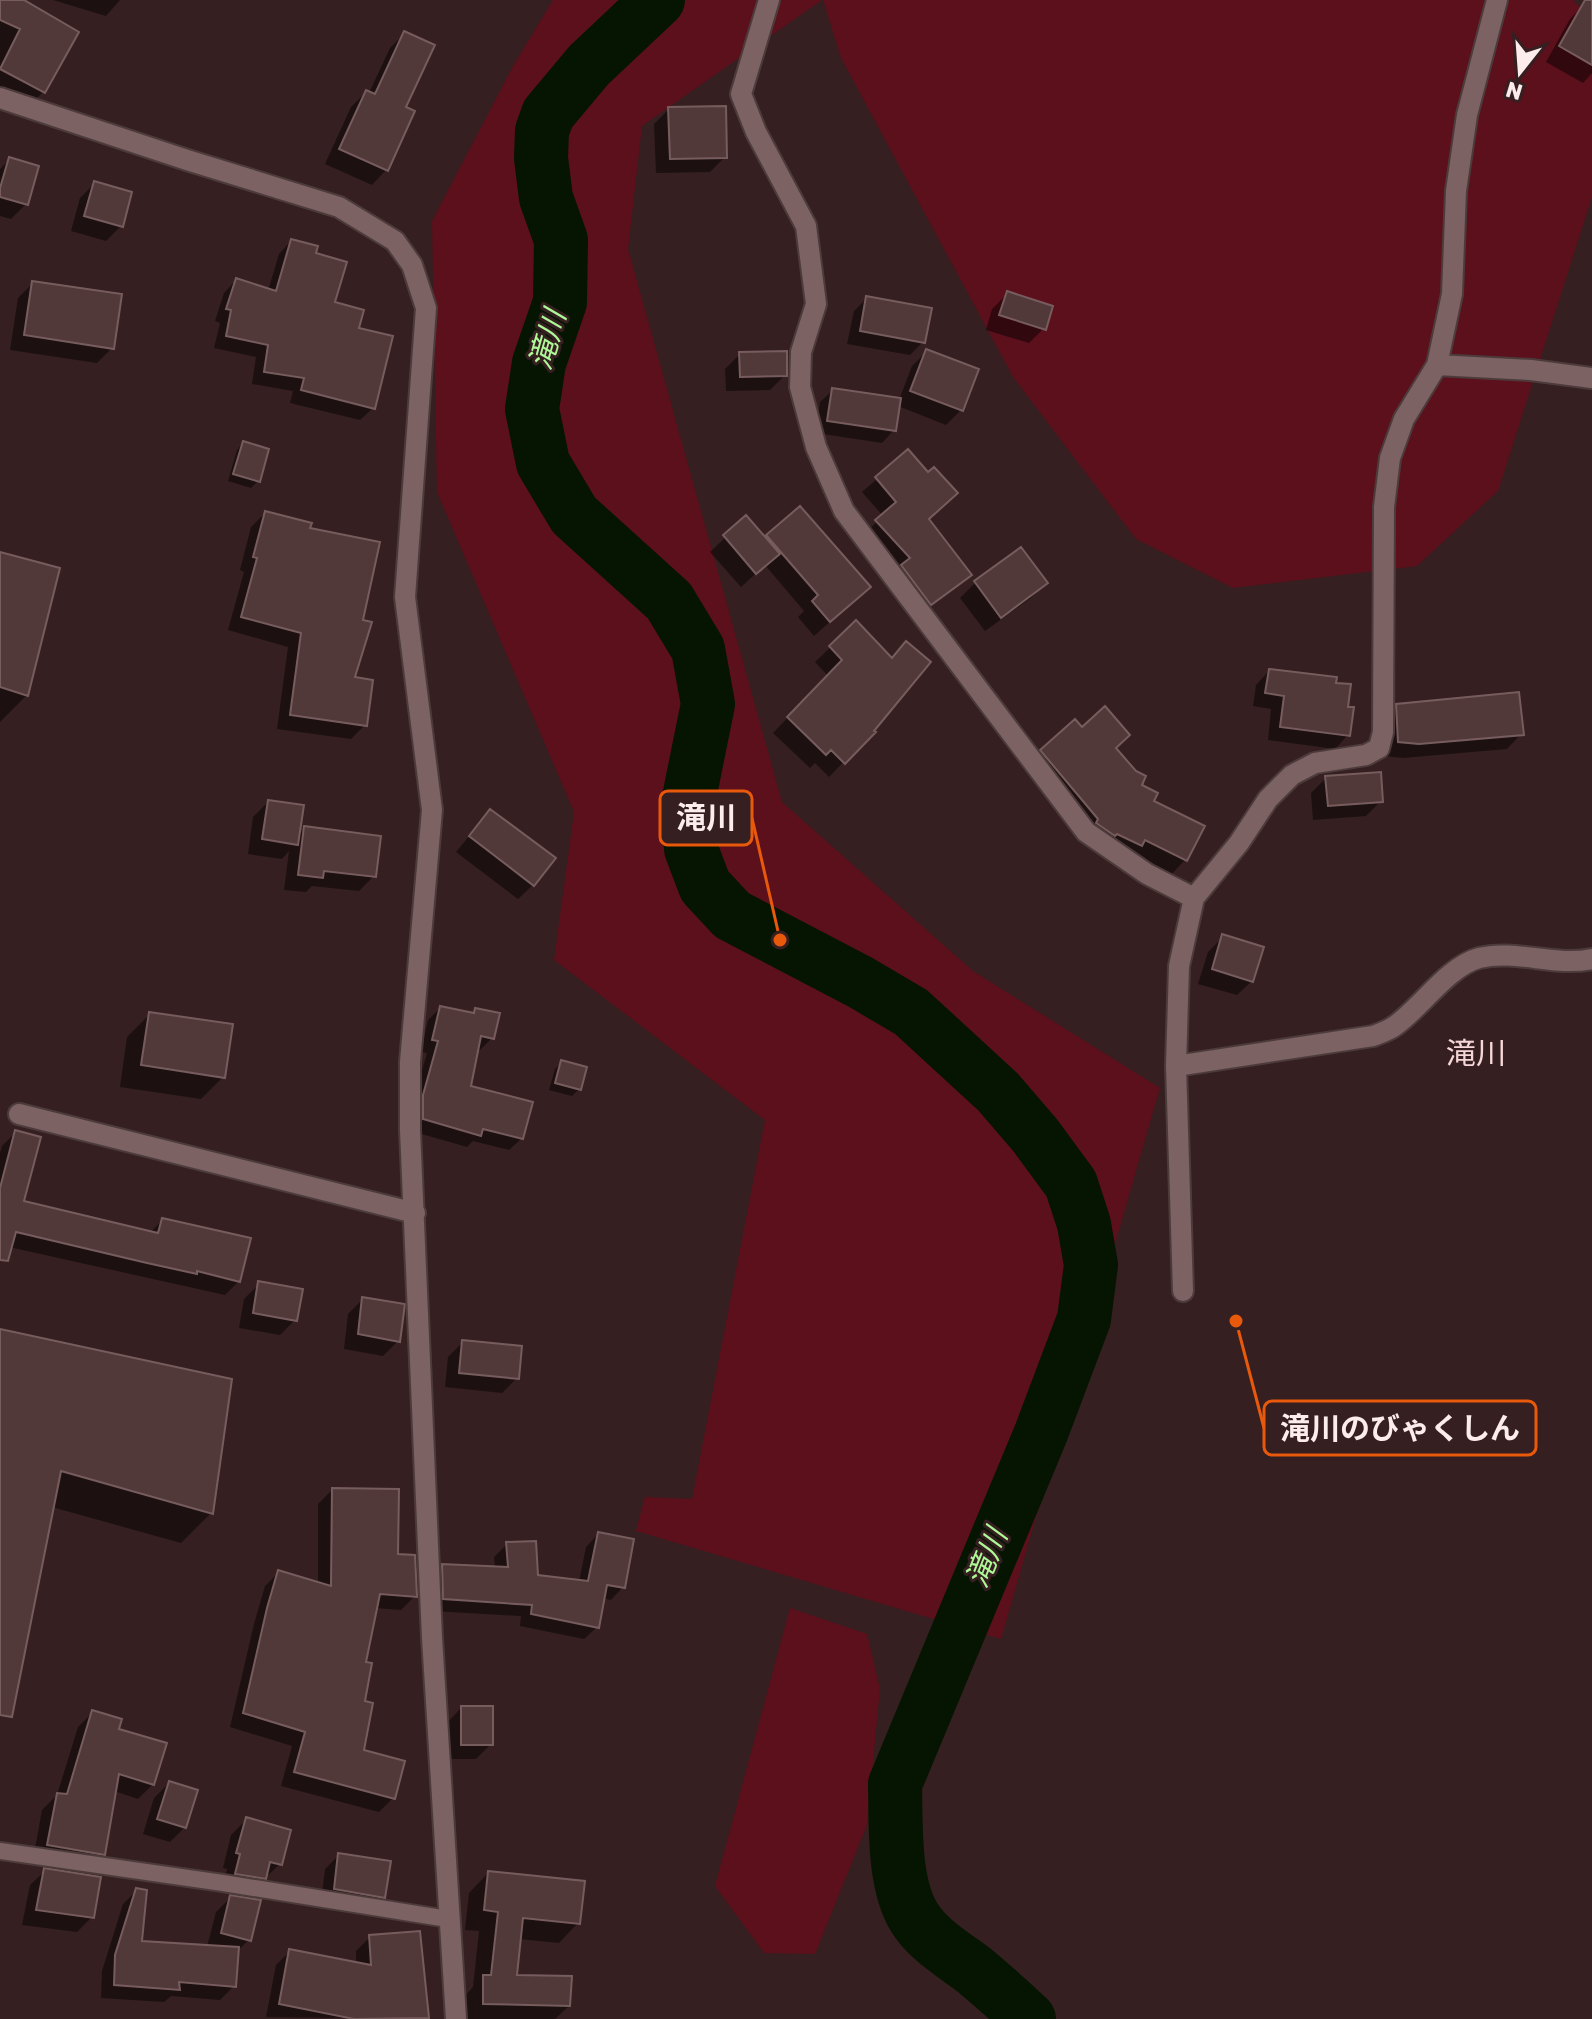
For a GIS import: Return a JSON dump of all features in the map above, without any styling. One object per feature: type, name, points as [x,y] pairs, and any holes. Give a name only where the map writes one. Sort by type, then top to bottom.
[{"type":"street","points":[[769,0],[741,94],[756,132],[806,226],[816,304],[801,352],[800,387],[816,447],[844,511],[1086,832],[1147,874],[1194,898]]},
{"type":"street","points":[[1183,1291],[1176,1066],[1179,966],[1194,898],[1239,843],[1268,799],[1292,775],[1315,763],[1366,755],[1379,748],[1383,732],[1384,507],[1390,458],[1404,419],[1437,365],[1452,294],[1456,191],[1467,115],[1497,0]]},
{"type":"street","points":[[0,98],[339,207],[395,241],[412,265],[426,308],[405,597],[432,810],[410,1062],[432,1638],[456,2019]]},
{"type":"street","points":[[1437,365],[1531,370],[1592,378]]},
{"type":"street","points":[[1176,1066],[1373,1036],[1394,1027],[1455,972],[1476,959],[1497,956],[1570,961],[1592,959]]},
{"type":"street","points":[[19,1114],[415,1213]]},
{"type":"lane","points":[[0,1851],[448,1919]]},
{"type":"shaded area","points":[[553,0],[822,0],[642,126],[628,249],[782,802],[973,971],[1160,1088],[1001,1639],[636,1531],[645,1497],[692,1499],[765,1120],[554,960],[574,812],[437,492],[432,221],[513,66]]},
{"type":"shaded area","points":[[823,0],[1573,0],[1588,15],[1592,41],[1592,197],[1498,491],[1417,566],[1233,588],[1136,539],[1013,377],[841,58]]},
{"type":"shaded area","points":[[790,1608],[867,1634],[880,1689],[867,1825],[815,1954],[764,1953],[715,1886]]},
{"type":"building","points":[[0,0],[24,0],[79,32],[45,93],[0,69],[20,29],[0,20]]},
{"type":"building","points":[[1585,0],[1592,0],[1592,65],[1559,46]]},
{"type":"building","points":[[404,31],[435,45],[406,107],[415,111],[388,171],[339,149],[366,90],[375,94]]},
{"type":"building","points":[[726,106],[727,158],[670,159],[668,107]]},
{"type":"building","points":[[9,157],[39,166],[28,205],[0,197]]},
{"type":"building","points":[[94,181],[132,192],[123,227],[84,216]]},
{"type":"building","points":[[291,239],[318,246],[316,253],[347,262],[335,302],[364,310],[359,328],[393,336],[375,409],[301,390],[304,378],[264,372],[268,345],[226,336],[231,310],[226,309],[236,278],[276,291]]},
{"type":"building","points":[[32,281],[122,294],[114,349],[24,335]]},
{"type":"building","points":[[1007,291],[1053,306],[1046,330],[999,315]]},
{"type":"building","points":[[866,296],[932,308],[925,343],[860,331]]},
{"type":"building","points":[[926,349],[979,369],[963,411],[910,391]]},
{"type":"building","points":[[787,351],[787,376],[740,377],[739,352]]},
{"type":"building","points":[[832,388],[901,398],[896,431],[827,421]]},
{"type":"building","points":[[243,441],[269,449],[260,482],[233,474]]},
{"type":"building","points":[[908,449],[928,472],[934,467],[958,493],[929,519],[972,575],[931,605],[901,565],[910,558],[875,520],[896,502],[875,477]]},
{"type":"building","points":[[800,506],[871,587],[830,622],[812,601],[818,595],[766,535]]},
{"type":"building","points":[[265,511],[312,523],[310,528],[380,542],[363,620],[372,622],[355,677],[373,680],[367,726],[290,715],[301,633],[241,617],[257,558],[253,557]]},
{"type":"building","points":[[746,515],[780,554],[756,574],[723,535]]},
{"type":"building","points":[[1021,547],[1048,583],[1001,618],[974,581]]},
{"type":"building","points":[[0,552],[60,568],[28,696],[0,687]]},
{"type":"building","points":[[856,620],[892,658],[906,641],[931,662],[876,732],[845,764],[831,750],[826,755],[787,717],[842,660],[829,646]]},
{"type":"building","points":[[1269,669],[1337,677],[1336,683],[1351,684],[1348,707],[1354,707],[1350,736],[1280,727],[1284,696],[1265,693]]},
{"type":"building","points":[[1519,692],[1524,735],[1419,744],[1398,742],[1396,704]]},
{"type":"building","points":[[1105,706],[1130,735],[1116,748],[1136,771],[1146,776],[1142,785],[1158,793],[1154,801],[1205,826],[1187,861],[1145,840],[1142,846],[1117,834],[1115,836],[1096,823],[1098,819],[1040,750],[1075,719],[1082,727]]},
{"type":"building","points":[[1381,772],[1383,802],[1328,806],[1325,776]]},
{"type":"building","points":[[268,800],[304,805],[298,845],[262,839]]},
{"type":"building","points":[[490,809],[556,858],[534,886],[469,836]]},
{"type":"building","points":[[304,826],[381,836],[376,877],[324,871],[323,878],[298,875]]},
{"type":"building","points":[[1222,934],[1264,947],[1253,982],[1212,969]]},
{"type":"building","points":[[440,1006],[474,1013],[475,1008],[500,1013],[494,1039],[481,1036],[471,1086],[533,1102],[523,1139],[483,1129],[481,1136],[423,1119],[423,1095],[438,1041],[432,1040]]},
{"type":"building","points":[[149,1012],[233,1024],[225,1078],[141,1065]]},
{"type":"building","points":[[561,1060],[587,1067],[581,1090],[555,1083]]},
{"type":"building","points":[[15,1130],[41,1137],[24,1201],[158,1233],[162,1218],[251,1238],[240,1282],[16,1232],[8,1261],[0,1260],[0,1188]]},
{"type":"building","points":[[258,1281],[303,1289],[297,1321],[253,1313]]},
{"type":"building","points":[[362,1297],[405,1304],[400,1342],[358,1334]]},
{"type":"building","points":[[0,1329],[232,1379],[213,1514],[61,1471],[12,1717],[0,1715]]},
{"type":"building","points":[[462,1340],[522,1346],[519,1379],[459,1373]]},
{"type":"building","points":[[332,1488],[399,1489],[398,1554],[415,1555],[417,1597],[380,1594],[366,1662],[372,1663],[365,1701],[373,1703],[364,1750],[405,1761],[395,1799],[294,1772],[305,1732],[243,1713],[278,1570],[331,1586]]},
{"type":"building","points":[[598,1532],[634,1539],[625,1588],[607,1585],[599,1628],[531,1614],[532,1605],[443,1599],[442,1564],[508,1567],[506,1542],[536,1541],[538,1575],[588,1581]]},
{"type":"building","points":[[461,1706],[493,1706],[493,1745],[461,1745]]},
{"type":"building","points":[[92,1710],[122,1719],[119,1729],[167,1743],[154,1785],[119,1774],[105,1855],[47,1845],[57,1793],[67,1794]]},
{"type":"building","points":[[169,1781],[198,1790],[186,1828],[157,1819]]},
{"type":"building","points":[[246,1817],[291,1830],[282,1865],[270,1862],[266,1879],[235,1874],[240,1854],[236,1853]]},
{"type":"building","points":[[338,1853],[391,1861],[385,1898],[334,1889]]},
{"type":"building","points":[[44,1868],[101,1877],[94,1918],[36,1910]]},
{"type":"building","points":[[488,1871],[585,1881],[580,1924],[523,1918],[517,1975],[572,1976],[570,2006],[483,2004],[483,1975],[491,1975],[498,1912],[484,1910]]},
{"type":"building","points":[[136,1888],[147,1890],[142,1941],[239,1947],[236,1987],[179,1982],[180,1990],[114,1985],[115,1955]]},
{"type":"building","points":[[230,1895],[261,1900],[251,1941],[221,1933]]},
{"type":"building","points":[[420,1931],[429,2018],[354,2019],[279,2004],[289,1949],[371,1965],[369,1935]]},
{"type":"waterway","name":"滝川","points":[[658,0],[589,65],[548,114],[542,131],[541,158],[546,198],[561,240],[560,302],[539,363],[532,409],[543,463],[574,515],[669,601],[698,649],[708,704],[689,798],[691,849],[705,886],[732,915],[911,1012],[998,1092],[1035,1135],[1071,1184],[1084,1224],[1091,1265],[1084,1319],[1041,1433],[895,1784],[899,1870],[907,1903],[914,1917],[933,1939],[974,1970],[1029,2019]]},
{"type":"place","name":"滝川","points":[[780,940]]},
{"type":"place","name":"滝川のびゃくしん","points":[[1236,1321]]},
{"type":"district","name":"滝川","points":[[1476,1054]]}]
